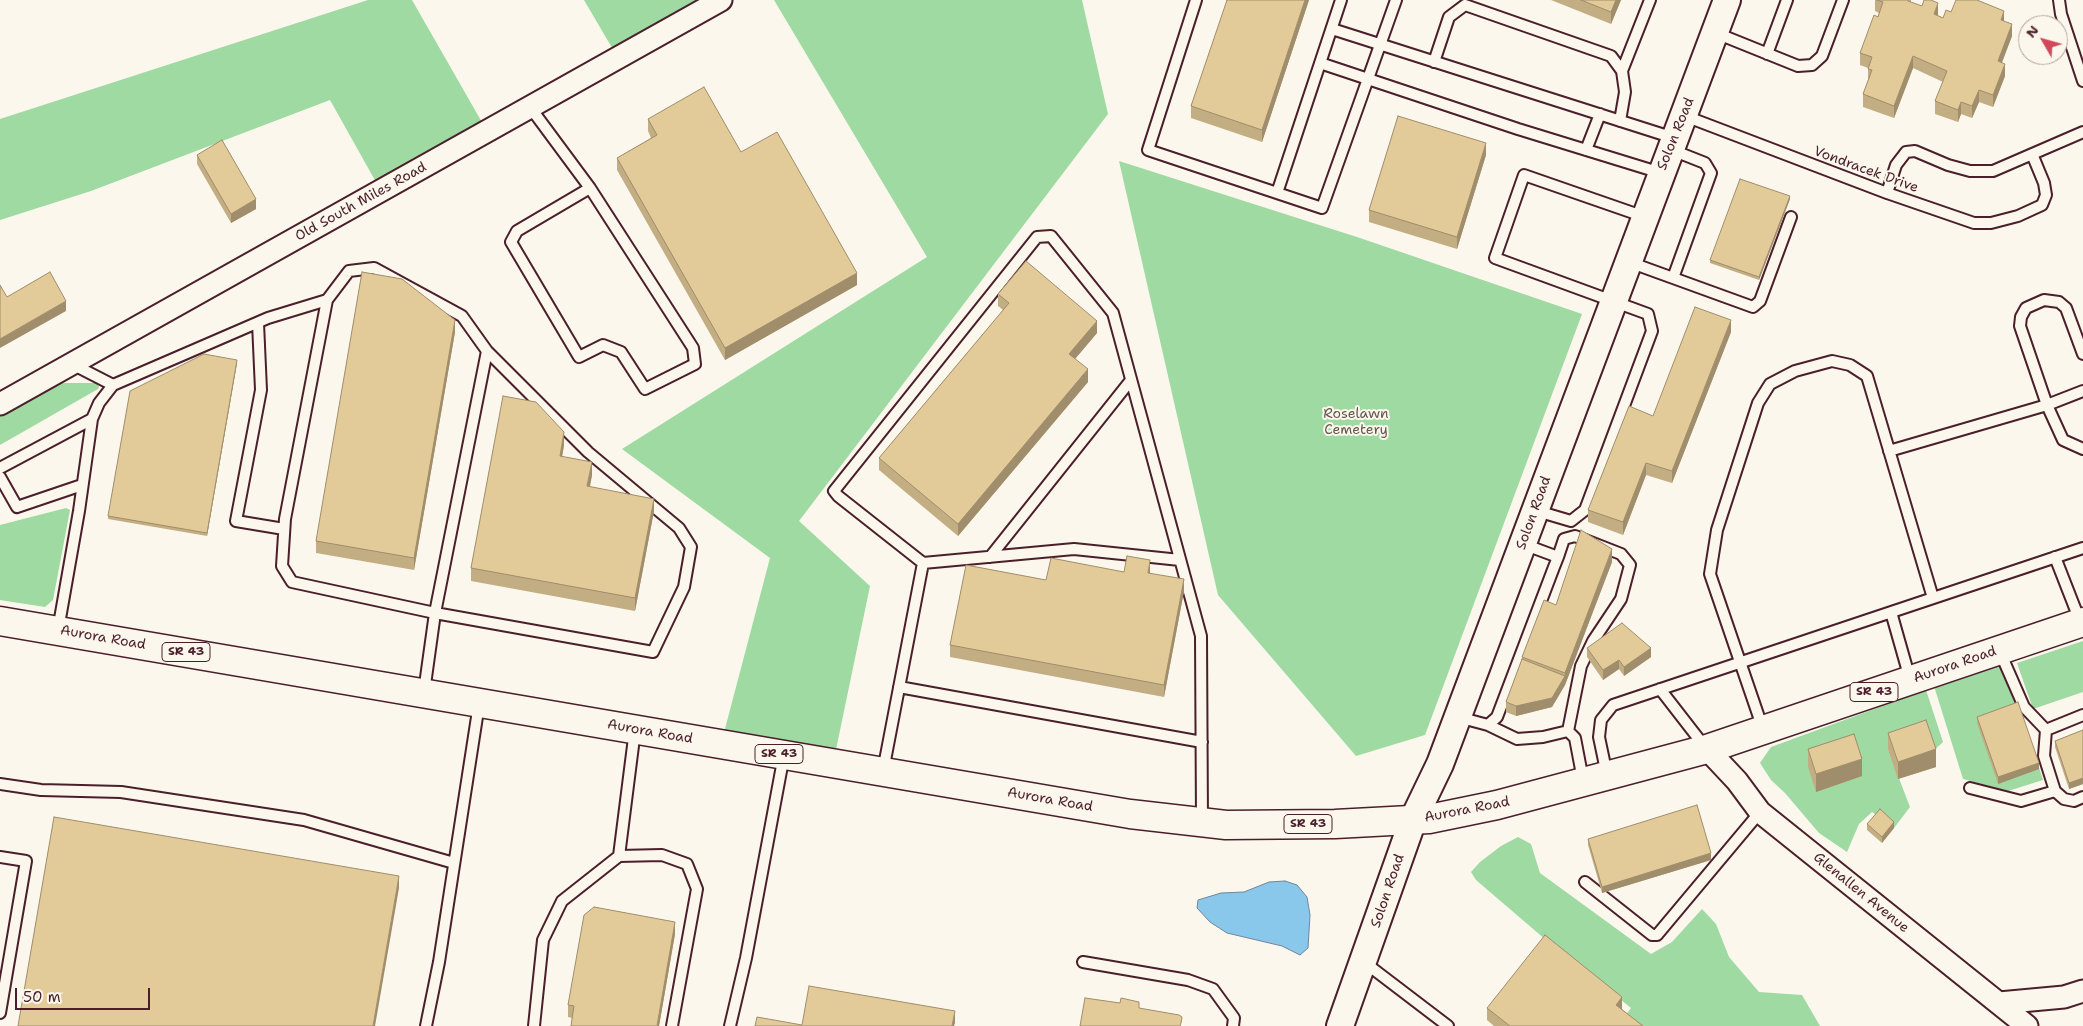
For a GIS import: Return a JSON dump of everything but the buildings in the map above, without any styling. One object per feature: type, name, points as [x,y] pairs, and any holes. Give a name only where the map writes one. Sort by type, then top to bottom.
[{"type":"main road","name":"Aurora Road","points":[[0,621],[1130,814],[1226,825],[1335,824],[1429,819],[1497,805],[1707,749],[2082,622]]},
{"type":"street","name":"Old South Miles Road","points":[[0,404],[721,0]]},
{"type":"street","name":"Solon Road","points":[[1340,1026],[1413,820],[1440,764],[1458,717],[1613,299],[1646,217],[1727,0]]},
{"type":"street","name":"Glenallen Avenue","points":[[1707,749],[1737,780],[1760,812],[2027,1026]]},
{"type":"street","points":[[1999,1003],[2064,997],[2083,991]]},
{"type":"lane","points":[[1196,0],[1148,150],[1322,208],[1396,0]]},
{"type":"lane","points":[[1277,193],[1341,0]]},
{"type":"lane","points":[[1622,71],[1650,0]]},
{"type":"lane","points":[[1767,54],[1787,0]]},
{"type":"lane","points":[[1715,32],[1798,66],[1812,65],[1822,56],[1843,0]]},
{"type":"lane","points":[[2059,0],[2061,14],[2083,82]]},
{"type":"lane","points":[[1434,62],[1449,17],[1465,5],[1611,56],[1622,71],[1625,92],[1620,121]]},
{"type":"lane","points":[[1332,29],[1620,121],[1677,135],[1705,163],[1711,173],[1674,278]]},
{"type":"lane","points":[[1320,63],[1661,173]]},
{"type":"lane","points":[[530,107],[590,188],[693,348],[695,364],[645,389],[621,352],[603,345],[579,357],[511,242],[517,230],[590,188]]},
{"type":"lane","points":[[1586,150],[1600,114]]},
{"type":"lane","points":[[1887,193],[1896,165],[1906,152],[1915,151],[1948,165],[1970,171],[1992,171],[2083,132]]},
{"type":"lane","name":"Vondracek Drive","points":[[1677,135],[1887,193],[1974,223],[1991,223],[2018,216],[2042,205],[2046,194],[2032,154]]},
{"type":"lane","points":[[1535,510],[1571,521],[1585,510],[1652,331],[1648,314],[1613,299],[1495,258],[1524,175],[1646,217]]},
{"type":"lane","points":[[1628,262],[1753,307],[1760,302],[1791,217]]},
{"type":"lane","points":[[1180,560],[1074,549],[923,563],[834,491],[1037,236],[1051,236],[1113,313],[1201,636],[1202,822]]},
{"type":"lane","points":[[374,268],[462,316],[487,351],[588,452],[679,528],[691,547],[684,587],[653,652],[436,614],[292,582],[282,566],[284,529],[327,300],[349,271],[374,268]]},
{"type":"lane","points":[[58,630],[92,419],[99,402],[113,385],[258,323],[327,300]]},
{"type":"lane","points":[[2083,354],[2066,308],[2059,302],[2044,300],[2026,308],[2020,317],[2020,326],[2047,405],[2063,440],[2083,449]]},
{"type":"lane","points":[[258,323],[262,390],[236,521],[284,529]]},
{"type":"lane","points":[[423,693],[436,614],[487,351]]},
{"type":"lane","points":[[1763,730],[1710,574],[1718,530],[1729,494],[1758,403],[1770,384],[1795,371],[1832,361],[1850,366],[1867,376],[1932,598]]},
{"type":"lane","points":[[72,364],[113,385]]},
{"type":"lane","points":[[990,557],[1131,380]]},
{"type":"lane","points":[[1889,452],[2047,405],[2083,391]]},
{"type":"lane","points":[[0,468],[92,419]]},
{"type":"lane","points":[[0,477],[17,507],[82,485]]},
{"type":"lane","points":[[1488,725],[1497,717],[1564,539],[1575,536],[1621,554],[1630,565],[1620,599],[1593,640],[1581,666],[1568,732]]},
{"type":"lane","points":[[1522,544],[1558,557]]},
{"type":"lane","points":[[1595,779],[1601,720],[1613,705],[2083,548]]},
{"type":"lane","points":[[2055,557],[2082,622]]},
{"type":"lane","points":[[883,772],[923,563]]},
{"type":"lane","points":[[1891,612],[1910,680]]},
{"type":"lane","points":[[2000,650],[2024,708],[2046,730],[2044,756],[2055,791],[2064,799],[2074,800],[2083,797]]},
{"type":"lane","points":[[900,687],[1202,742]]},
{"type":"lane","points":[[1660,689],[1707,749]]},
{"type":"lane","points":[[426,1026],[440,962],[479,703]]},
{"type":"lane","points":[[2046,730],[2083,716]]},
{"type":"lane","points":[[1458,717],[1488,725],[1517,738],[1543,737],[1568,732]]},
{"type":"lane","points":[[619,856],[635,729]]},
{"type":"lane","points":[[1568,732],[1575,738],[1595,779]]},
{"type":"lane","points":[[730,1026],[746,958],[784,755]]},
{"type":"lane","points":[[0,784],[41,790],[121,792],[304,820],[454,863]]},
{"type":"lane","points":[[1970,788],[2021,800],[2055,791]]},
{"type":"lane","points":[[1585,882],[1652,935],[1657,935],[1760,812]]},
{"type":"lane","points":[[534,1026],[543,940],[562,901],[619,856],[662,855],[686,864],[697,889],[672,1026]]},
{"type":"lane","points":[[0,857],[26,861],[0,1013]]},
{"type":"lane","points":[[1363,961],[1448,1026]]},
{"type":"lane","points":[[1083,962],[1188,980],[1213,989],[1234,1018],[1233,1026]]},
{"type":"green space","points":[[368,0],[412,0],[487,131],[381,191],[330,100],[91,191],[0,220],[0,119]]},
{"type":"green space","points":[[584,0],[721,0],[618,58]]},
{"type":"green space","points":[[774,0],[1082,0],[1108,114],[799,521],[870,586],[833,764],[721,744],[770,558],[622,449],[927,257]]},
{"type":"green space","name":"Roselawn Cemetery","points":[[1119,161],[1360,238],[1582,314],[1425,735],[1356,756],[1218,595]]},
{"type":"green space","points":[[97,383],[99,387],[0,445],[0,414],[53,384]]},
{"type":"green space","points":[[66,508],[70,510],[53,600],[45,607],[0,600],[0,525]]},
{"type":"green space","points":[[2083,641],[2083,692],[2033,709],[2017,663]]},
{"type":"green space","points":[[2006,663],[2043,780],[2008,791],[1963,779],[1934,686]]},
{"type":"green space","points":[[1926,690],[1943,742],[1931,753],[1888,750],[1910,807],[1894,828],[1872,812],[1859,824],[1847,852],[1819,833],[1785,793],[1771,780],[1760,763],[1771,747]]},
{"type":"green space","points":[[1518,837],[1531,844],[1540,873],[1651,954],[1672,942],[1702,909],[1716,924],[1729,957],[1759,992],[1802,995],[1820,1026],[1639,1026],[1625,1016],[1631,1008],[1546,940],[1476,880],[1471,872],[1480,862],[1501,846]]},
{"type":"water","points":[[1285,881],[1297,885],[1307,897],[1310,915],[1308,948],[1300,955],[1282,946],[1227,933],[1210,922],[1197,908],[1198,900],[1221,893],[1244,892],[1269,882]]}]
